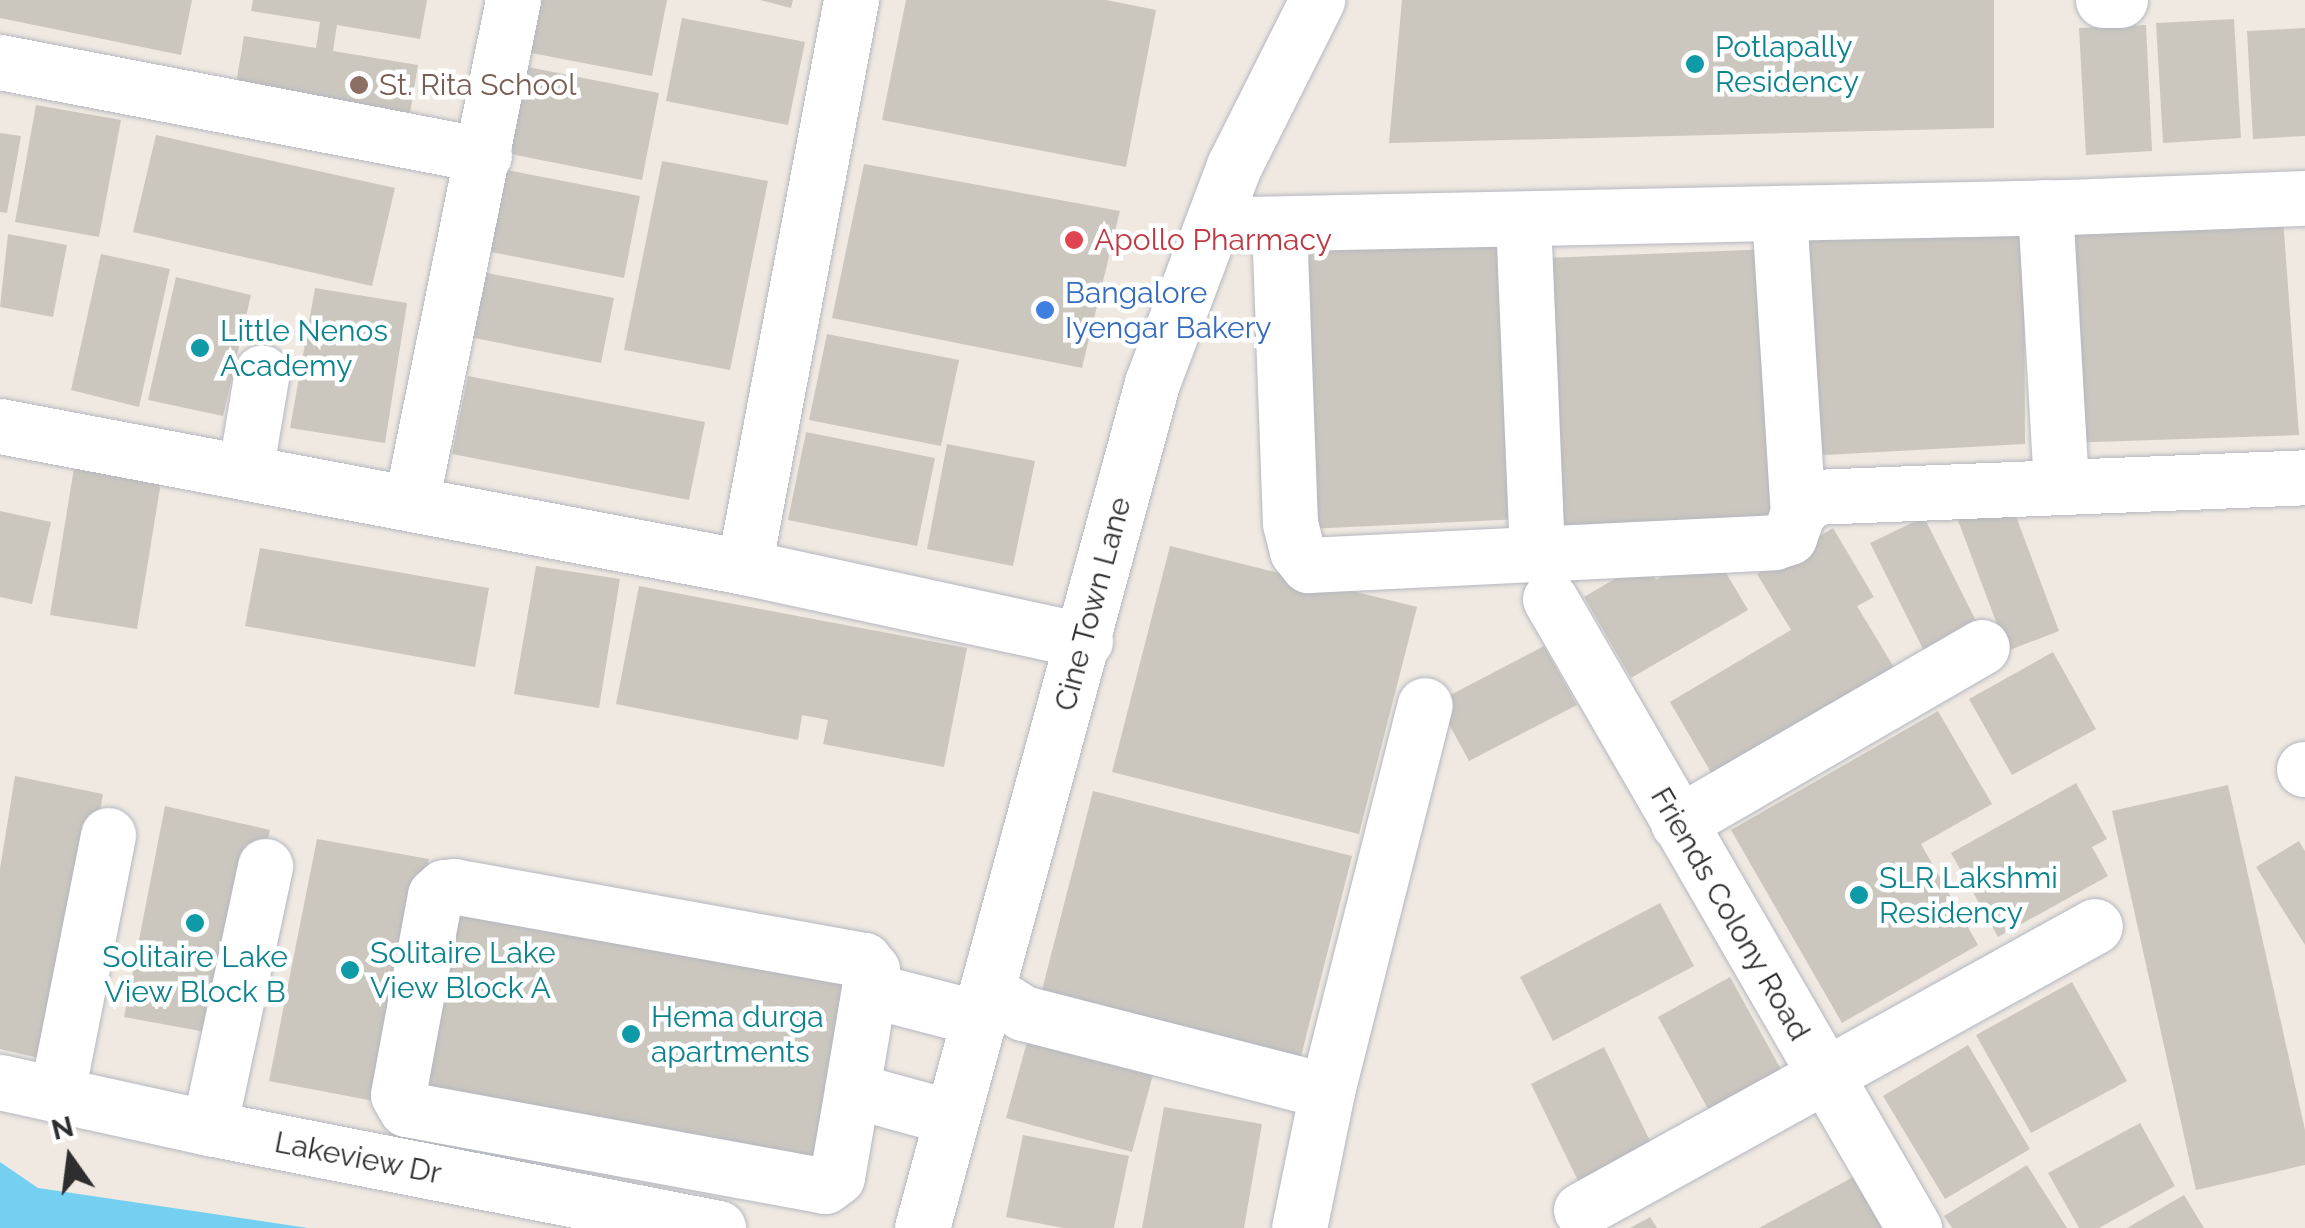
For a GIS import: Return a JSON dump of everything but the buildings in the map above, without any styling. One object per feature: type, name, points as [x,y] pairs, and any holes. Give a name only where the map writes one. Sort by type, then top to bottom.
[{"type":"street","points":[[411,503],[513,0]]},
{"type":"street","points":[[744,567],[851,0]]},
{"type":"street","name":"Cine Town Lane","points":[[922,1228],[1152,384],[1234,166],[1317,0]]},
{"type":"street","points":[[2103,0],[2120,0]]},
{"type":"street","points":[[0,62],[484,155]]},
{"type":"street","points":[[1212,224],[2305,198]]},
{"type":"street","points":[[2046,207],[2061,486]]},
{"type":"street","points":[[1279,224],[1290,523],[1296,551],[1308,565],[1543,577],[1789,537],[1798,512],[1779,213]]},
{"type":"street","points":[[1523,219],[1543,577]]},
{"type":"street","points":[[245,472],[262,372]]},
{"type":"street","points":[[0,426],[744,567],[1084,641]]},
{"type":"street","points":[[1798,512],[1814,497],[2305,477]]},
{"type":"street","name":"Friends Colony Road","points":[[1543,577],[1822,1075],[1914,1228]]},
{"type":"street","points":[[1678,822],[1982,647]]},
{"type":"street","points":[[1299,1228],[1328,1091],[1425,706]]},
{"type":"street","points":[[58,1093],[108,835]]},
{"type":"street","points":[[209,1128],[264,866]]},
{"type":"street","points":[[444,887],[864,960],[872,970],[852,1090],[837,1177],[825,1186],[406,1109],[398,1095],[435,895],[444,887]]},
{"type":"street","points":[[1581,1210],[2095,926]]},
{"type":"street","points":[[870,990],[1023,1013],[1328,1091]]},
{"type":"street","name":"Lakeview Dr","points":[[0,1082],[209,1128],[718,1228]]},
{"type":"street","points":[[852,1090],[950,1117]]},
{"type":"water","points":[[0,1162],[38,1188],[308,1228],[0,1228]]},
{"type":"place","name":"Potlapally Residency","points":[[1695,64]]},
{"type":"place","name":"St. Rita School","points":[[359,85]]},
{"type":"place","name":"Apollo Pharmacy","points":[[1074,240]]},
{"type":"place","name":"Bangalore Iyengar Bakery","points":[[1045,310]]},
{"type":"place","name":"Little Nenos Academy","points":[[200,348]]},
{"type":"place","name":"SLR Lakshmi Residency","points":[[1859,895]]},
{"type":"place","name":"Solitaire Lake View Block B","points":[[195,923]]},
{"type":"place","name":"Solitaire Lake View Block A","points":[[350,970]]},
{"type":"place","name":"Hema durga apartments","points":[[631,1034]]}]
